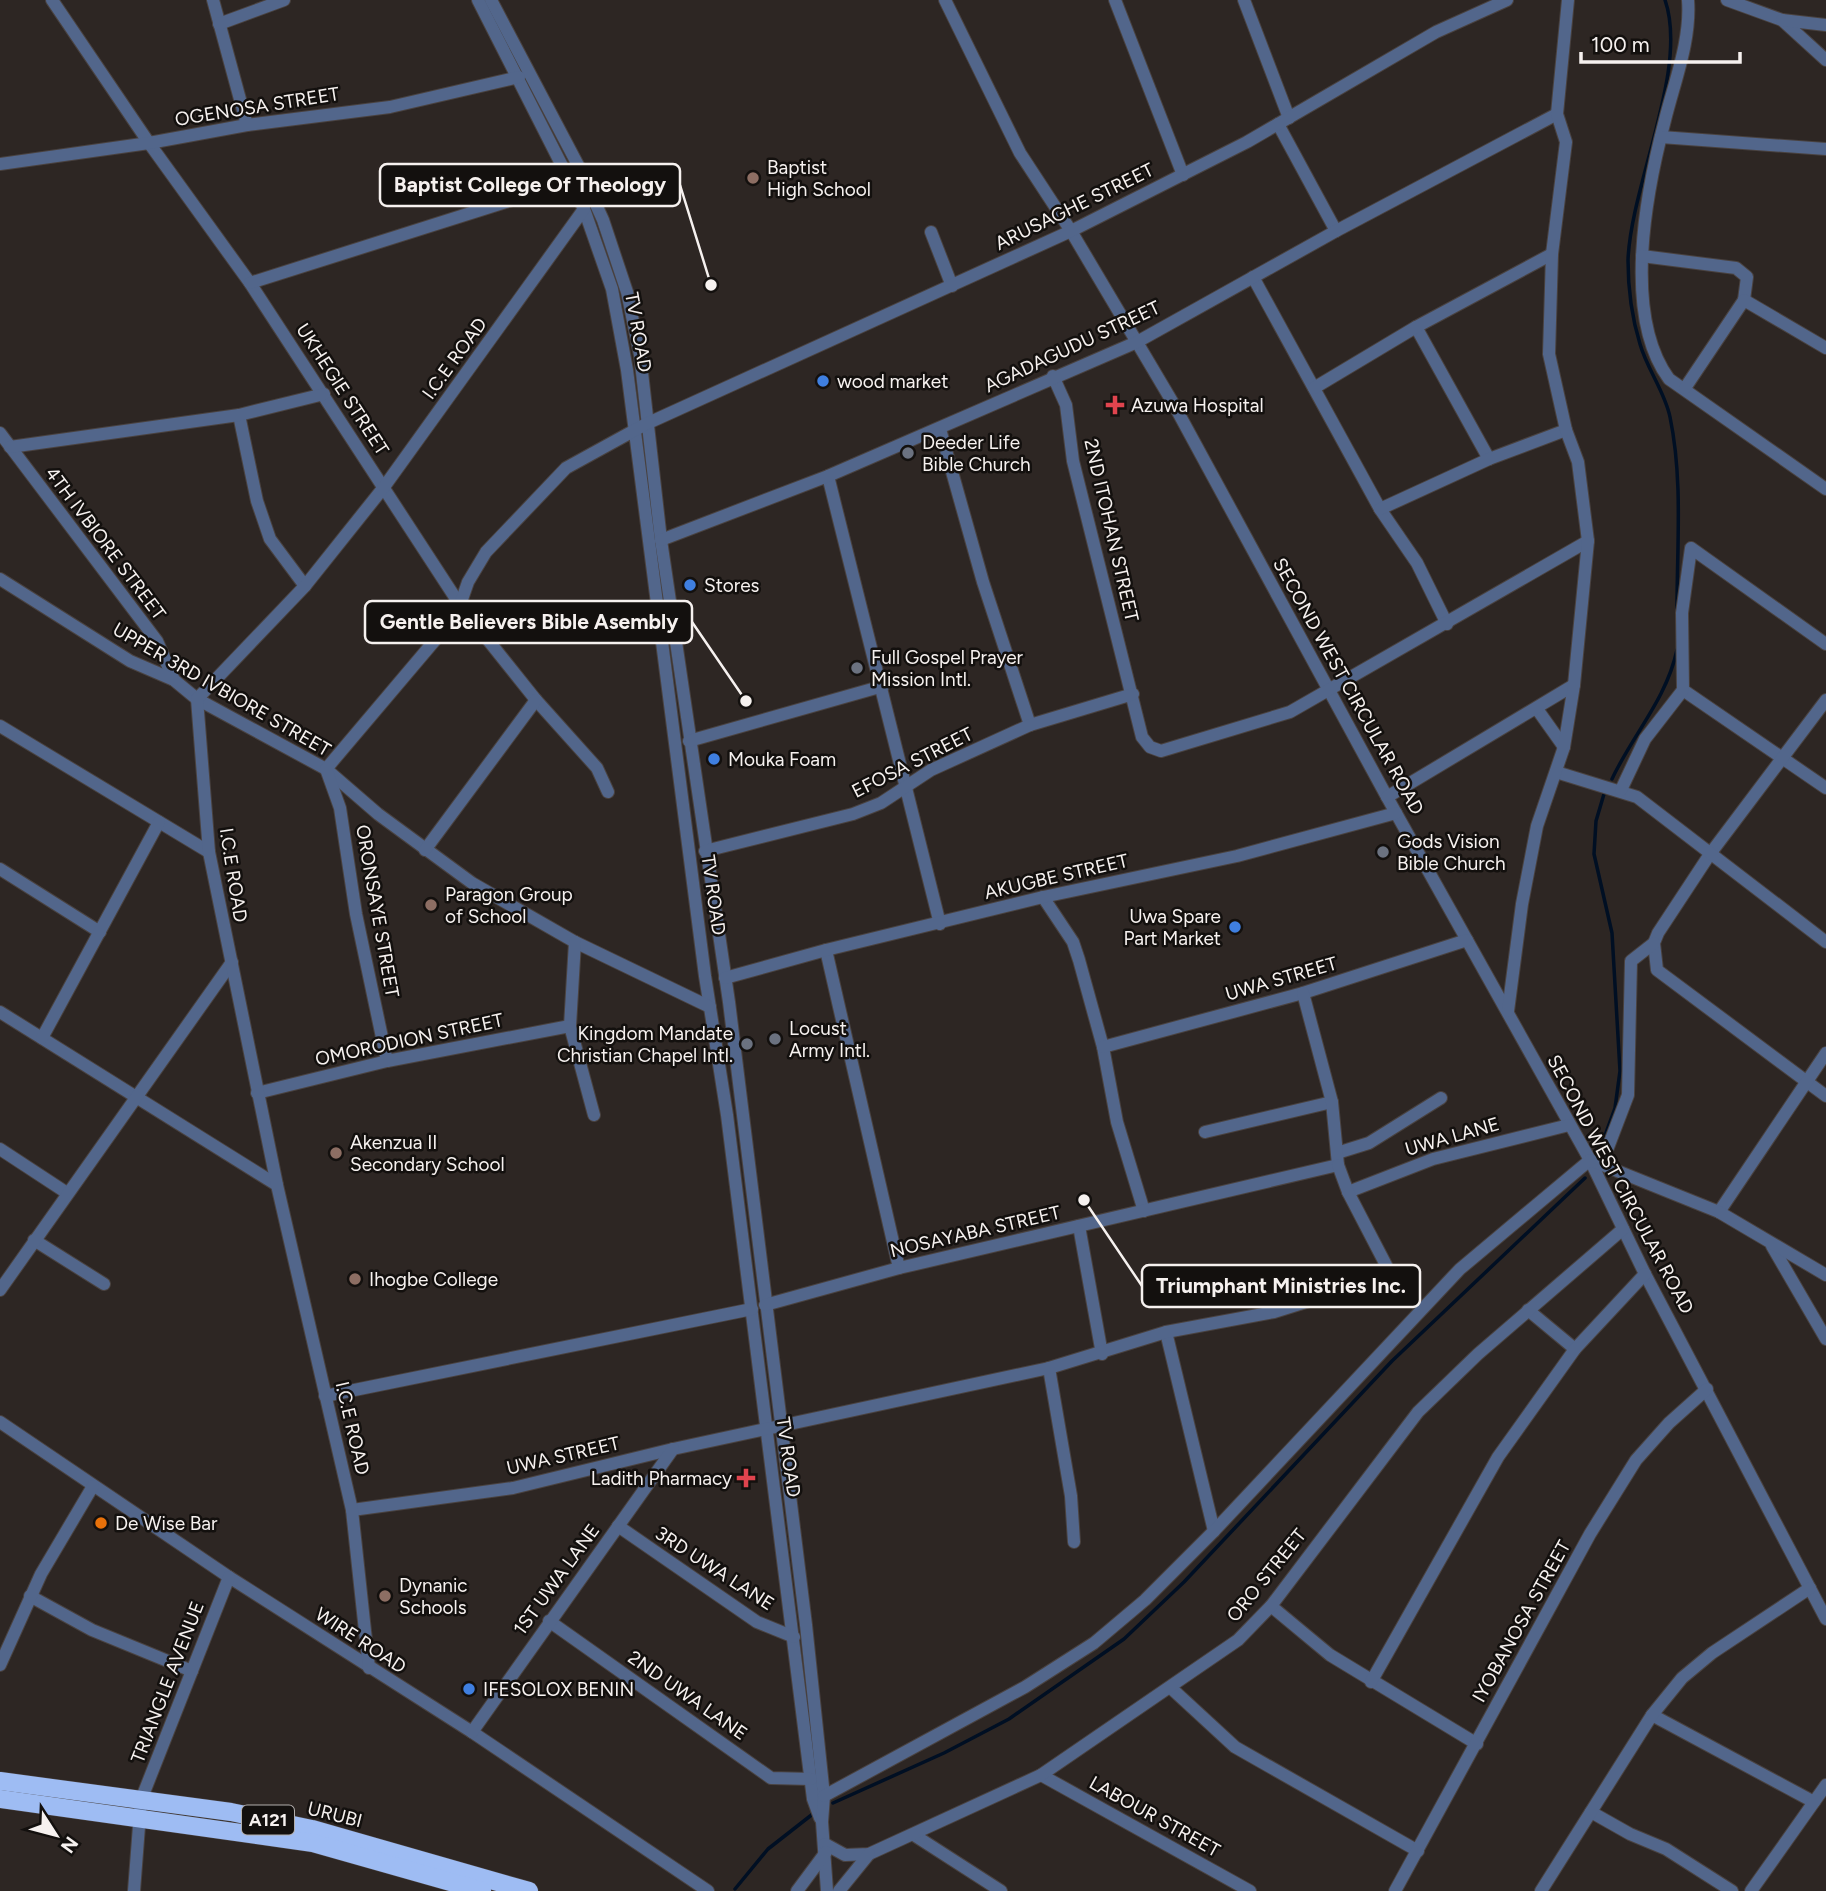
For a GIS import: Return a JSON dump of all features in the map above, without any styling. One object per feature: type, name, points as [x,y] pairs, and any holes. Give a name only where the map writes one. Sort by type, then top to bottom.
[{"type":"highway","name":"URUBI","points":[[0,1781],[313,1843],[482,1891]]},
{"type":"highway","name":"URUBI","points":[[0,1799],[140,1809],[231,1812],[312,1829],[530,1891]]},
{"type":"street","name":"UKHEGIE STREET","points":[[52,0],[149,143],[250,283],[460,605],[536,700],[597,768],[608,792]]},
{"type":"street","points":[[213,0],[247,125]]},
{"type":"street","points":[[219,24],[284,0]]},
{"type":"street","name":"TV ROAD","points":[[478,0],[584,209],[612,289],[641,427],[661,540],[725,978],[759,1307],[766,1432],[813,1799],[822,1822]]},
{"type":"street","name":"TV ROAD","points":[[491,0],[579,167],[603,220],[627,292],[640,355],[641,427],[710,1007],[780,1428],[806,1625],[824,1796],[822,1822],[827,1891]]},
{"type":"street","name":"SECOND WEST CIRCULAR ROAD","points":[[945,0],[1020,153],[1071,231],[1137,342],[1569,1125],[1596,1162],[1645,1275],[1826,1619]]},
{"type":"street","points":[[1115,0],[1184,174]]},
{"type":"street","name":"ARUSAGHE STREET","points":[[326,769],[436,639],[460,605],[468,582],[486,552],[566,468],[641,427],[1071,231],[1284,121],[1436,32],[1507,0]]},
{"type":"street","points":[[1508,1012],[1522,904],[1537,826],[1564,747],[1574,685],[1588,541],[1577,462],[1566,430],[1549,354],[1552,254],[1566,142],[1557,114],[1568,0]]},
{"type":"street","points":[[1688,0],[1690,26],[1661,137],[1642,256],[1647,332],[1652,349],[1669,379],[1826,489]]},
{"type":"street","points":[[1727,0],[1782,20],[1826,25]]},
{"type":"street","points":[[1250,2],[1284,121],[1336,230]]},
{"type":"street","points":[[1782,20],[1826,60]]},
{"type":"street","name":"OGENOSA STREET","points":[[0,164],[149,143],[247,125],[390,107],[519,77]]},
{"type":"street","name":"AGADAGUDU STREET","points":[[661,540],[828,476],[940,429],[1053,376],[1137,342],[1336,230],[1557,114]]},
{"type":"street","points":[[1661,137],[1826,149]]},
{"type":"street","points":[[250,283],[512,200],[566,173]]},
{"type":"street","name":"I.C.E ROAD","points":[[369,1668],[352,1510],[276,1185],[209,852],[197,699],[304,586],[384,487],[584,209]]},
{"type":"street","points":[[931,232],[952,286]]},
{"type":"street","points":[[1314,388],[1416,327],[1552,254]]},
{"type":"street","points":[[1642,256],[1736,268],[1747,277],[1744,300],[1685,388]]},
{"type":"street","points":[[1253,277],[1380,509],[1417,564],[1447,624]]},
{"type":"street","points":[[1744,300],[1826,348]]},
{"type":"street","points":[[1416,327],[1489,459]]},
{"type":"street","name":"2ND ITOHAN STREET","points":[[1053,376],[1066,405],[1073,461],[1142,737],[1150,747],[1161,751],[1290,712],[1331,690]]},
{"type":"street","points":[[10,447],[239,415],[324,394]]},
{"type":"street","points":[[239,415],[257,501],[270,539],[304,586]]},
{"type":"street","points":[[940,429],[983,582],[1030,725]]},
{"type":"street","points":[[1380,509],[1489,459],[1566,430]]},
{"type":"street","name":"4TH IVBIORE STREET","points":[[0,433],[157,641],[174,680]]},
{"type":"street","points":[[828,476],[883,686],[940,924]]},
{"type":"street","points":[[1331,690],[1588,541]]},
{"type":"street","points":[[1621,790],[1645,739],[1684,690],[1682,613],[1691,548],[1826,644]]},
{"type":"street","name":"UPPER 3RD IVBIORE STREET","points":[[0,579],[130,661],[174,680],[197,699],[326,769],[425,850],[472,883],[575,942],[710,1007]]},
{"type":"street","points":[[1387,797],[1574,685]]},
{"type":"street","points":[[690,741],[883,686]]},
{"type":"street","points":[[1684,690],[1826,788]]},
{"type":"street","name":"EFOSA STREET","points":[[705,851],[853,814],[881,803],[905,786],[1030,725],[1133,694]]},
{"type":"street","points":[[425,850],[536,700]]},
{"type":"street","points":[[824,1796],[1025,1687],[1094,1643],[1144,1600],[1214,1531],[1460,1269],[1596,1162],[1629,1085],[1631,961],[1654,943],[1710,854],[1786,758],[1826,700]]},
{"type":"street","points":[[1537,709],[1564,747]]},
{"type":"street","points":[[0,726],[209,852]]},
{"type":"street","name":"ORONSAYE STREET","points":[[326,769],[340,808],[356,914],[387,1061]]},
{"type":"street","points":[[1556,772],[1637,797],[1826,942]]},
{"type":"street","name":"AKUGBE STREET","points":[[725,978],[826,950],[1043,897],[1237,856],[1396,813]]},
{"type":"street","points":[[42,1038],[159,822]]},
{"type":"street","points":[[0,869],[100,932]]},
{"type":"street","points":[[1043,897],[1073,942],[1103,1047],[1117,1122],[1144,1211]]},
{"type":"street","name":"UWA STREET","points":[[1103,1047],[1303,993],[1467,940]]},
{"type":"street","points":[[575,942],[570,1026],[594,1115]]},
{"type":"street","points":[[1654,943],[1657,970],[1826,1096]]},
{"type":"street","points":[[826,950],[899,1268]]},
{"type":"street","points":[[1,1287],[232,962]]},
{"type":"street","points":[[1303,993],[1332,1101],[1338,1159],[1348,1192]]},
{"type":"street","points":[[0,1012],[276,1185]]},
{"type":"street","name":"OMORODION STREET","points":[[257,1093],[387,1061],[570,1026]]},
{"type":"street","points":[[1719,1212],[1826,1053]]},
{"type":"street","points":[[719,1070],[736,1065]]},
{"type":"street","name":"NOSAYABA STREET","points":[[326,1396],[759,1307],[899,1268],[1144,1211],[1338,1159],[1385,1135],[1441,1098]]},
{"type":"street","points":[[1205,1132],[1332,1101]]},
{"type":"street","name":"UWA LANE","points":[[1348,1192],[1433,1159],[1569,1125]]},
{"type":"street","points":[[0,1149],[67,1193]]},
{"type":"street","points":[[1596,1162],[1719,1212],[1770,1243],[1824,1270]]},
{"type":"street","name":"UWA STREET","points":[[352,1510],[513,1488],[673,1449],[766,1432],[1049,1368],[1102,1354],[1166,1332],[1274,1312],[1376,1280],[1384,1273],[1386,1265],[1348,1192]]},
{"type":"street","points":[[1079,1226],[1102,1354]]},
{"type":"street","name":"ORO STREET","points":[[839,1891],[869,1854],[1041,1775],[1238,1640],[1271,1606],[1418,1412],[1528,1310],[1623,1229]]},
{"type":"street","points":[[34,1240],[104,1284]]},
{"type":"street","points":[[1770,1243],[1826,1339]]},
{"type":"street","points":[[1371,1682],[1498,1457],[1575,1349],[1645,1275]]},
{"type":"street","points":[[1528,1310],[1575,1349]]},
{"type":"street","points":[[1166,1332],[1214,1531]]},
{"type":"street","points":[[1049,1368],[1071,1496],[1074,1542]]},
{"type":"street","name":"IYOBANOSA STREET","points":[[1395,1891],[1590,1534],[1636,1460],[1669,1423],[1707,1389]]},
{"type":"street","name":"WIRE ROAD","points":[[0,1422],[229,1577],[472,1732],[709,1889]]},
{"type":"street","name":"1ST UWA LANE","points":[[472,1732],[673,1449]]},
{"type":"street","points":[[0,1665],[30,1597],[93,1486]]},
{"type":"street","name":"3RD UWA LANE","points":[[618,1526],[757,1622],[794,1637]]},
{"type":"street","name":"TRIANGLE AVENUE","points":[[134,1891],[140,1809],[229,1577]]},
{"type":"street","points":[[1541,1891],[1652,1715],[1682,1678],[1712,1653],[1810,1588]]},
{"type":"street","points":[[30,1597],[92,1629],[192,1671]]},
{"type":"street","points":[[1271,1606],[1330,1654],[1371,1682],[1477,1744]]},
{"type":"street","name":"2ND UWA LANE","points":[[550,1621],[771,1778],[811,1779]]},
{"type":"street","points":[[1171,1688],[1235,1747],[1418,1851]]},
{"type":"street","points":[[1652,1715],[1814,1801]]},
{"type":"street","name":"LABOUR STREET","points":[[1041,1775],[1250,1891]]},
{"type":"street","points":[[1751,1891],[1826,1785]]},
{"type":"street","points":[[1591,1812],[1630,1834],[1667,1849],[1732,1891]]},
{"type":"street","points":[[914,1835],[1001,1891]]},
{"type":"street","points":[[797,1891],[825,1848],[845,1855],[869,1854]]},
{"type":"waterway","points":[[1665,0],[1670,28],[1670,59],[1665,93],[1631,230],[1628,271],[1637,334],[1668,408],[1674,440],[1678,512],[1677,608]]},
{"type":"waterway","points":[[1612,779],[1657,701],[1677,650]]},
{"type":"waterway","points":[[1600,1149],[1615,1108],[1620,1071],[1612,933],[1594,854],[1596,821],[1604,794]]},
{"type":"waterway","points":[[833,1803],[944,1753],[1009,1719],[1124,1639],[1184,1582],[1392,1361],[1585,1178]]},
{"type":"waterway","points":[[735,1889],[768,1849],[814,1813]]},
{"type":"place","name":"Baptist High School","points":[[753,178]]},
{"type":"place","name":"Baptist College Of Theology","points":[[711,285]]},
{"type":"place","name":"wood market","points":[[823,381]]},
{"type":"place","name":"Azuwa Hospital","points":[[1115,405]]},
{"type":"place","name":"Deeder Life Bible Church","points":[[908,453]]},
{"type":"place","name":"Stores","points":[[690,585]]},
{"type":"place","name":"Full Gospel Prayer Mission Intl.","points":[[857,668]]},
{"type":"place","name":"Gentle Believers Bible Asembly","points":[[746,701]]},
{"type":"place","name":"Mouka Foam","points":[[714,759]]},
{"type":"place","name":"Gods Vision Bible Church","points":[[1383,852]]},
{"type":"place","name":"Paragon Group of School","points":[[431,905]]},
{"type":"place","name":"Uwa Spare Part Market","points":[[1235,927]]},
{"type":"place","name":"Locust Army Intl.","points":[[775,1039]]},
{"type":"place","name":"Kingdom Mandate Christian Chapel Intl.","points":[[747,1044]]},
{"type":"place","name":"Akenzua II Secondary School","points":[[336,1153]]},
{"type":"place","name":"Triumphant Ministries Inc.","points":[[1084,1200]]},
{"type":"place","name":"Ihogbe College","points":[[355,1279]]},
{"type":"place","name":"Ladith Pharmacy","points":[[746,1478]]},
{"type":"place","name":"De Wise Bar","points":[[101,1523]]},
{"type":"place","name":"Dynanic Schools","points":[[385,1596]]},
{"type":"place","name":"IFESOLOX BENIN","points":[[469,1689]]}]
